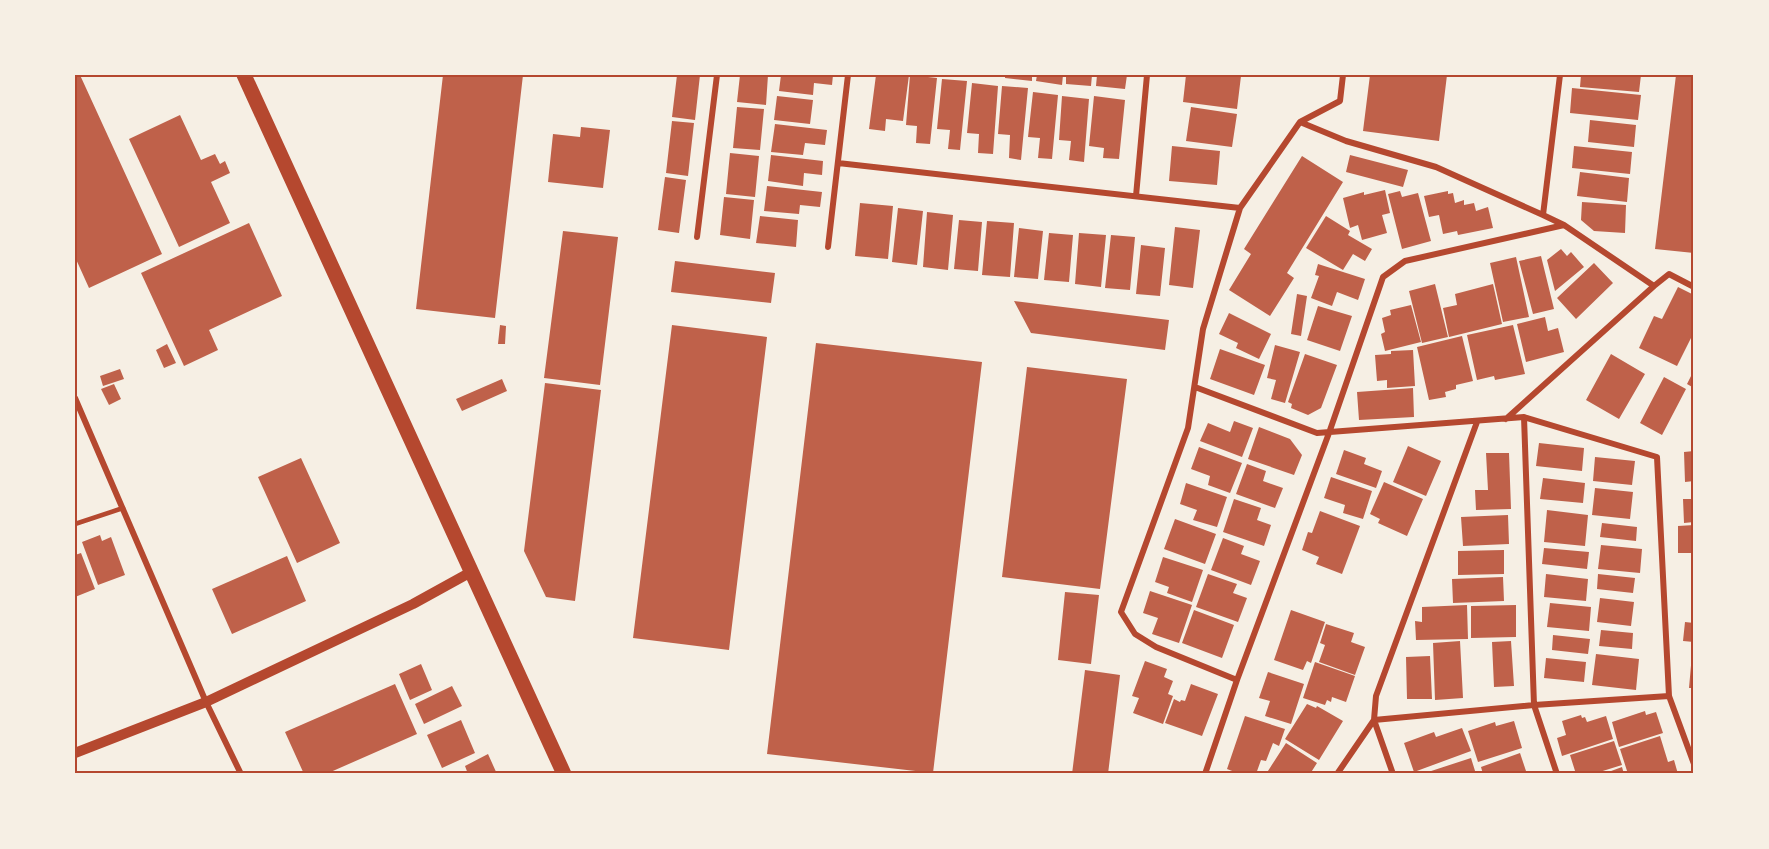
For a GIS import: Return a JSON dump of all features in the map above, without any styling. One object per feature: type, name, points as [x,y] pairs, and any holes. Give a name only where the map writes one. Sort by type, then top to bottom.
[{"type":"main road","points":[[244,75],[564,774]]},
{"type":"street","points":[[697,237],[717,75]]},
{"type":"street","points":[[828,247],[848,75]]},
{"type":"street","points":[[1136,196],[1147,75]]},
{"type":"street","points":[[1237,680],[1156,647],[1135,634],[1121,612],[1188,428],[1203,329],[1240,208],[1300,122],[1340,101],[1343,75]]},
{"type":"street","points":[[1543,215],[1560,75]]},
{"type":"street","points":[[1300,122],[1346,141],[1436,167],[1543,215],[1564,225],[1654,286]]},
{"type":"street","points":[[838,162],[1240,208]]},
{"type":"street","points":[[1205,774],[1383,277],[1405,261],[1564,225]]},
{"type":"street","points":[[1506,419],[1669,274],[1694,287]]},
{"type":"street","points":[[1195,387],[1317,433],[1524,417],[1657,457],[1669,696],[1694,764]]},
{"type":"street","points":[[75,398],[206,702],[241,774]]},
{"type":"street","points":[[1524,417],[1534,705],[1557,774]]},
{"type":"street","points":[[1393,774],[1374,720],[1376,696],[1477,422]]},
{"type":"street","points":[[75,753],[206,702],[412,604],[471,572]]},
{"type":"street","points":[[1374,720],[1534,705],[1669,696]]},
{"type":"street","points":[[1338,774],[1374,720]]},
{"type":"lane","points":[[75,524],[123,508]]},
{"type":"building","points":[[75,75],[80,75],[162,254],[89,288],[75,257]]},
{"type":"building","points":[[443,75],[523,75],[495,318],[416,309]]},
{"type":"building","points":[[677,75],[700,75],[695,120],[672,117]]},
{"type":"building","points":[[740,75],[768,75],[766,105],[737,102]]},
{"type":"building","points":[[781,75],[833,75],[832,85],[814,83],[813,95],[779,91]]},
{"type":"building","points":[[876,75],[909,75],[903,121],[886,119],[885,131],[869,129]]},
{"type":"building","points":[[910,75],[937,78],[930,144],[916,143],[917,126],[906,125]]},
{"type":"building","points":[[1005,75],[1032,75],[1032,81],[1005,78]]},
{"type":"building","points":[[1037,75],[1063,75],[1062,85],[1036,81]]},
{"type":"building","points":[[1066,75],[1092,75],[1091,86],[1066,84]]},
{"type":"building","points":[[1097,75],[1127,75],[1125,89],[1096,86]]},
{"type":"building","points":[[1186,75],[1241,76],[1237,109],[1183,102]]},
{"type":"building","points":[[1370,75],[1447,75],[1439,141],[1363,131]]},
{"type":"building","points":[[1581,75],[1641,75],[1639,92],[1580,87]]},
{"type":"building","points":[[1676,75],[1694,75],[1694,253],[1655,249]]},
{"type":"building","points":[[942,79],[967,81],[960,150],[948,149],[950,130],[937,129]]},
{"type":"building","points":[[972,83],[998,86],[993,154],[978,153],[979,134],[967,133]]},
{"type":"building","points":[[1002,86],[1028,88],[1021,160],[1009,158],[1010,135],[998,134]]},
{"type":"building","points":[[1572,88],[1641,95],[1638,120],[1570,113]]},
{"type":"building","points":[[1033,92],[1058,95],[1052,159],[1038,158],[1040,138],[1028,137]]},
{"type":"building","points":[[777,96],[813,100],[810,124],[774,120]]},
{"type":"building","points":[[1062,96],[1089,99],[1084,162],[1069,160],[1071,141],[1059,140]]},
{"type":"building","points":[[1094,96],[1125,100],[1119,159],[1103,158],[1104,148],[1089,146]]},
{"type":"building","points":[[737,107],[764,109],[760,150],[733,148]]},
{"type":"building","points":[[1191,107],[1237,114],[1232,147],[1186,141]]},
{"type":"building","points":[[180,115],[201,160],[215,154],[220,164],[225,161],[230,173],[211,182],[230,223],[179,247],[129,139]]},
{"type":"building","points":[[1590,120],[1636,125],[1634,147],[1588,142]]},
{"type":"building","points":[[672,121],[694,123],[688,176],[666,173]]},
{"type":"building","points":[[775,124],[827,130],[825,145],[805,143],[803,155],[771,152]]},
{"type":"building","points":[[581,127],[610,130],[603,188],[548,182],[553,134],[580,137]]},
{"type":"building","points":[[1172,146],[1220,151],[1217,185],[1169,181]]},
{"type":"building","points":[[1574,146],[1632,152],[1630,174],[1572,168]]},
{"type":"building","points":[[730,153],[759,156],[755,197],[726,194]]},
{"type":"building","points":[[771,155],[823,161],[822,175],[804,173],[803,186],[768,181]]},
{"type":"building","points":[[1350,155],[1408,170],[1403,187],[1346,172]]},
{"type":"building","points":[[1302,156],[1343,182],[1287,273],[1294,278],[1270,316],[1229,290],[1251,254],[1244,249]]},
{"type":"building","points":[[1580,172],[1629,178],[1627,202],[1577,196]]},
{"type":"building","points":[[665,177],[686,180],[679,233],[658,230]]},
{"type":"building","points":[[767,186],[822,192],[820,207],[800,205],[799,214],[764,211]]},
{"type":"building","points":[[1385,190],[1390,213],[1382,215],[1387,233],[1362,240],[1358,225],[1350,228],[1343,198],[1364,192],[1364,195]]},
{"type":"building","points":[[1400,191],[1402,197],[1418,193],[1431,241],[1402,249],[1388,194]]},
{"type":"building","points":[[1448,191],[1448,194],[1453,193],[1455,203],[1464,200],[1464,205],[1474,203],[1476,211],[1488,207],[1493,228],[1458,235],[1457,231],[1443,234],[1439,215],[1429,217],[1424,196]]},
{"type":"building","points":[[724,197],[754,200],[750,239],[720,235]]},
{"type":"building","points":[[1582,202],[1626,205],[1625,233],[1594,231],[1581,220]]},
{"type":"building","points":[[860,203],[893,206],[888,259],[855,256]]},
{"type":"building","points":[[898,208],[923,211],[917,265],[892,262]]},
{"type":"building","points":[[927,212],[953,215],[948,270],[923,267]]},
{"type":"building","points":[[760,216],[798,220],[796,247],[756,243]]},
{"type":"building","points":[[1326,216],[1350,231],[1348,235],[1372,249],[1365,261],[1353,254],[1343,270],[1306,248]]},
{"type":"building","points":[[959,220],[982,222],[978,271],[954,269]]},
{"type":"building","points":[[987,221],[1014,223],[1010,277],[982,275]]},
{"type":"building","points":[[249,223],[282,296],[209,330],[218,350],[184,366],[141,273]]},
{"type":"building","points":[[1175,227],[1200,230],[1193,288],[1169,285]]},
{"type":"building","points":[[1019,228],[1043,231],[1038,279],[1014,277]]},
{"type":"building","points":[[563,231],[618,237],[600,385],[544,378]]},
{"type":"building","points":[[1049,233],[1073,235],[1069,282],[1044,280]]},
{"type":"building","points":[[1079,233],[1106,235],[1101,287],[1075,284]]},
{"type":"building","points":[[1111,235],[1135,237],[1130,290],[1105,288]]},
{"type":"building","points":[[1141,245],[1165,248],[1160,296],[1136,294]]},
{"type":"building","points":[[1561,249],[1567,256],[1571,252],[1584,267],[1555,291],[1547,260]]},
{"type":"building","points":[[1541,256],[1554,309],[1533,314],[1519,261]]},
{"type":"building","points":[[1516,257],[1529,317],[1503,322],[1490,263]]},
{"type":"building","points":[[675,261],[775,273],[771,303],[671,292]]},
{"type":"building","points":[[1594,263],[1613,283],[1576,319],[1557,298]]},
{"type":"building","points":[[1318,264],[1365,279],[1358,300],[1337,292],[1332,306],[1311,298],[1319,276],[1315,275]]},
{"type":"building","points":[[1435,284],[1448,337],[1422,343],[1409,291]]},
{"type":"building","points":[[1493,284],[1502,324],[1449,337],[1443,308],[1457,305],[1455,294]]},
{"type":"building","points":[[1678,287],[1694,295],[1694,332],[1677,366],[1639,348],[1654,316],[1662,319]]},
{"type":"building","points":[[1297,294],[1307,296],[1301,336],[1291,334]]},
{"type":"building","points":[[1014,301],[1169,320],[1165,350],[1031,333]]},
{"type":"building","points":[[1411,305],[1421,342],[1385,351],[1381,334],[1385,332],[1382,318],[1391,315],[1390,310]]},
{"type":"building","points":[[1318,306],[1352,316],[1340,351],[1307,340]]},
{"type":"building","points":[[1229,313],[1271,334],[1259,359],[1236,348],[1238,343],[1219,334]]},
{"type":"building","points":[[1545,317],[1548,331],[1558,328],[1564,352],[1526,362],[1517,324]]},
{"type":"building","points":[[500,325],[506,326],[505,344],[498,344]]},
{"type":"building","points":[[672,325],[767,337],[729,650],[633,638]]},
{"type":"building","points":[[1513,325],[1525,374],[1495,380],[1494,376],[1477,380],[1467,335]]},
{"type":"building","points":[[1462,336],[1473,381],[1456,385],[1456,389],[1445,392],[1446,397],[1429,400],[1417,347]]},
{"type":"building","points":[[816,343],[982,362],[933,773],[767,754]]},
{"type":"building","points":[[167,344],[176,363],[164,368],[156,350]]},
{"type":"building","points":[[1275,345],[1300,352],[1285,403],[1271,399],[1276,380],[1267,378]]},
{"type":"building","points":[[1220,349],[1265,365],[1254,395],[1210,379]]},
{"type":"building","points":[[1413,350],[1415,386],[1387,388],[1387,380],[1377,381],[1375,355],[1391,354],[1391,351]]},
{"type":"building","points":[[1305,354],[1337,365],[1321,408],[1308,415],[1291,408],[1292,404],[1288,402]]},
{"type":"building","points":[[1611,354],[1645,374],[1619,419],[1586,400]]},
{"type":"building","points":[[1027,367],[1127,379],[1100,589],[1002,577]]},
{"type":"building","points":[[120,369],[124,379],[103,386],[100,376]]},
{"type":"building","points":[[1694,370],[1694,388],[1687,384]]},
{"type":"building","points":[[1664,377],[1686,389],[1662,435],[1640,423]]},
{"type":"building","points":[[502,379],[507,391],[462,411],[456,399]]},
{"type":"building","points":[[545,383],[601,390],[575,601],[546,597],[524,551]]},
{"type":"building","points":[[114,384],[121,399],[109,405],[101,389]]},
{"type":"building","points":[[1413,388],[1414,417],[1359,420],[1357,392]]},
{"type":"building","points":[[1234,421],[1253,428],[1242,457],[1200,441],[1208,423],[1230,432]]},
{"type":"building","points":[[1259,427],[1290,439],[1302,455],[1294,475],[1248,459]]},
{"type":"building","points":[[1539,443],[1584,448],[1582,471],[1536,466]]},
{"type":"building","points":[[1408,446],[1441,461],[1426,496],[1393,482]]},
{"type":"building","points":[[1199,447],[1242,463],[1230,493],[1208,485],[1210,476],[1191,469]]},
{"type":"building","points":[[1344,450],[1366,458],[1364,464],[1382,471],[1376,488],[1336,474]]},
{"type":"building","points":[[1694,451],[1694,481],[1685,482],[1684,452]]},
{"type":"building","points":[[1486,453],[1509,453],[1511,509],[1476,510],[1475,490],[1488,490]]},
{"type":"building","points":[[1595,457],[1635,461],[1632,485],[1593,481]]},
{"type":"building","points":[[301,458],[340,543],[297,563],[258,477]]},
{"type":"building","points":[[1247,464],[1266,471],[1263,481],[1283,488],[1275,508],[1236,494]]},
{"type":"building","points":[[1331,477],[1372,491],[1363,519],[1343,513],[1345,505],[1324,498]]},
{"type":"building","points":[[1543,478],[1585,483],[1583,503],[1540,499]]},
{"type":"building","points":[[1384,482],[1423,499],[1407,536],[1378,523],[1380,519],[1370,514]]},
{"type":"building","points":[[1186,483],[1227,497],[1217,527],[1193,520],[1197,510],[1180,504]]},
{"type":"building","points":[[1595,488],[1633,492],[1630,519],[1592,515]]},
{"type":"building","points":[[1234,499],[1261,508],[1257,520],[1271,525],[1264,546],[1223,532]]},
{"type":"building","points":[[1683,499],[1694,499],[1694,522],[1684,523]]},
{"type":"building","points":[[1547,510],[1588,515],[1585,546],[1544,542]]},
{"type":"building","points":[[1320,511],[1360,526],[1342,574],[1316,564],[1319,557],[1302,550],[1308,532],[1312,533]]},
{"type":"building","points":[[1508,515],[1509,544],[1463,546],[1461,517]]},
{"type":"building","points":[[1175,519],[1216,534],[1205,564],[1164,549]]},
{"type":"building","points":[[1602,523],[1637,527],[1636,541],[1600,537]]},
{"type":"building","points":[[1694,525],[1694,553],[1678,553],[1678,526]]},
{"type":"building","points":[[100,535],[102,541],[111,537],[125,575],[98,585],[82,542]]},
{"type":"building","points":[[1223,538],[1244,546],[1241,554],[1260,561],[1251,585],[1211,570]]},
{"type":"building","points":[[1601,545],[1642,549],[1640,573],[1598,569]]},
{"type":"building","points":[[1544,548],[1589,552],[1587,569],[1542,564]]},
{"type":"building","points":[[1504,550],[1504,574],[1458,575],[1458,551]]},
{"type":"building","points":[[81,553],[95,589],[75,597],[75,555]]},
{"type":"building","points":[[287,556],[306,601],[232,634],[212,589]]},
{"type":"building","points":[[1163,557],[1203,570],[1192,602],[1167,593],[1169,587],[1155,582]]},
{"type":"building","points":[[1208,574],[1237,584],[1233,593],[1247,598],[1238,622],[1196,607]]},
{"type":"building","points":[[1546,574],[1588,579],[1586,601],[1544,597]]},
{"type":"building","points":[[1598,574],[1635,578],[1633,593],[1597,589]]},
{"type":"building","points":[[1503,577],[1504,601],[1453,603],[1452,579]]},
{"type":"building","points":[[1150,591],[1192,605],[1179,643],[1152,634],[1158,618],[1143,613]]},
{"type":"building","points":[[1065,592],[1099,595],[1091,664],[1058,660]]},
{"type":"building","points":[[1600,598],[1634,602],[1631,626],[1597,622]]},
{"type":"building","points":[[1550,603],[1591,607],[1589,631],[1547,627]]},
{"type":"building","points":[[1467,605],[1468,639],[1416,640],[1415,621],[1422,622],[1422,607]]},
{"type":"building","points":[[1516,605],[1516,637],[1471,638],[1471,606]]},
{"type":"building","points":[[1194,610],[1234,625],[1222,658],[1182,643]]},
{"type":"building","points":[[1291,610],[1325,622],[1311,663],[1307,661],[1303,670],[1274,660]]},
{"type":"building","points":[[1685,622],[1694,623],[1694,642],[1683,641]]},
{"type":"building","points":[[1326,624],[1354,633],[1351,642],[1365,647],[1355,675],[1319,662],[1325,645],[1320,643]]},
{"type":"building","points":[[1601,630],[1633,633],[1632,649],[1599,646]]},
{"type":"building","points":[[1553,635],[1590,639],[1588,654],[1552,650]]},
{"type":"building","points":[[1460,641],[1463,698],[1435,700],[1433,643]]},
{"type":"building","points":[[1511,641],[1514,686],[1494,687],[1492,642]]},
{"type":"building","points":[[1596,654],[1639,659],[1636,690],[1592,685]]},
{"type":"building","points":[[1692,654],[1694,654],[1694,688],[1689,688]]},
{"type":"building","points":[[1430,656],[1432,699],[1407,699],[1406,657]]},
{"type":"building","points":[[1546,658],[1586,662],[1584,682],[1544,678]]},
{"type":"building","points":[[1145,661],[1167,669],[1164,677],[1173,681],[1168,694],[1173,696],[1163,724],[1133,713],[1139,698],[1132,696]]},
{"type":"building","points":[[1315,662],[1355,676],[1346,702],[1332,697],[1331,702],[1327,700],[1325,705],[1303,698]]},
{"type":"building","points":[[421,664],[432,690],[410,700],[399,674]]},
{"type":"building","points":[[1085,670],[1120,675],[1108,774],[1072,774]]},
{"type":"building","points":[[1268,672],[1304,684],[1291,724],[1265,716],[1270,701],[1259,698]]},
{"type":"building","points":[[395,684],[417,734],[326,774],[304,774],[285,732]]},
{"type":"building","points":[[1191,684],[1218,694],[1202,736],[1165,723],[1174,699],[1180,702],[1185,701]]},
{"type":"building","points":[[452,686],[462,706],[424,724],[415,704]]},
{"type":"building","points":[[1307,704],[1316,708],[1317,706],[1343,721],[1319,760],[1285,739]]},
{"type":"building","points":[[1645,711],[1646,715],[1656,712],[1663,733],[1619,747],[1612,722]]},
{"type":"building","points":[[1581,715],[1587,722],[1606,716],[1613,739],[1562,756],[1557,738],[1566,735],[1562,721]]},
{"type":"building","points":[[1245,716],[1285,729],[1279,746],[1273,743],[1266,761],[1261,760],[1256,774],[1240,774],[1227,769]]},
{"type":"building","points":[[461,720],[475,753],[442,768],[427,735]]},
{"type":"building","points":[[1514,721],[1522,748],[1478,762],[1468,731],[1495,722],[1496,726]]},
{"type":"building","points":[[1462,728],[1471,751],[1414,772],[1404,743],[1434,732],[1436,737]]},
{"type":"building","points":[[1660,736],[1668,762],[1674,760],[1678,774],[1628,774],[1620,749]]},
{"type":"building","points":[[1614,741],[1622,765],[1593,774],[1576,774],[1570,755]]},
{"type":"building","points":[[1286,743],[1317,763],[1310,774],[1266,774]]},
{"type":"building","points":[[1520,753],[1527,774],[1483,774],[1481,767]]},
{"type":"building","points":[[488,754],[497,774],[468,774],[465,766]]},
{"type":"building","points":[[1471,758],[1476,774],[1422,774]]},
{"type":"building","points":[[1622,767],[1624,774],[1603,774]]}]
